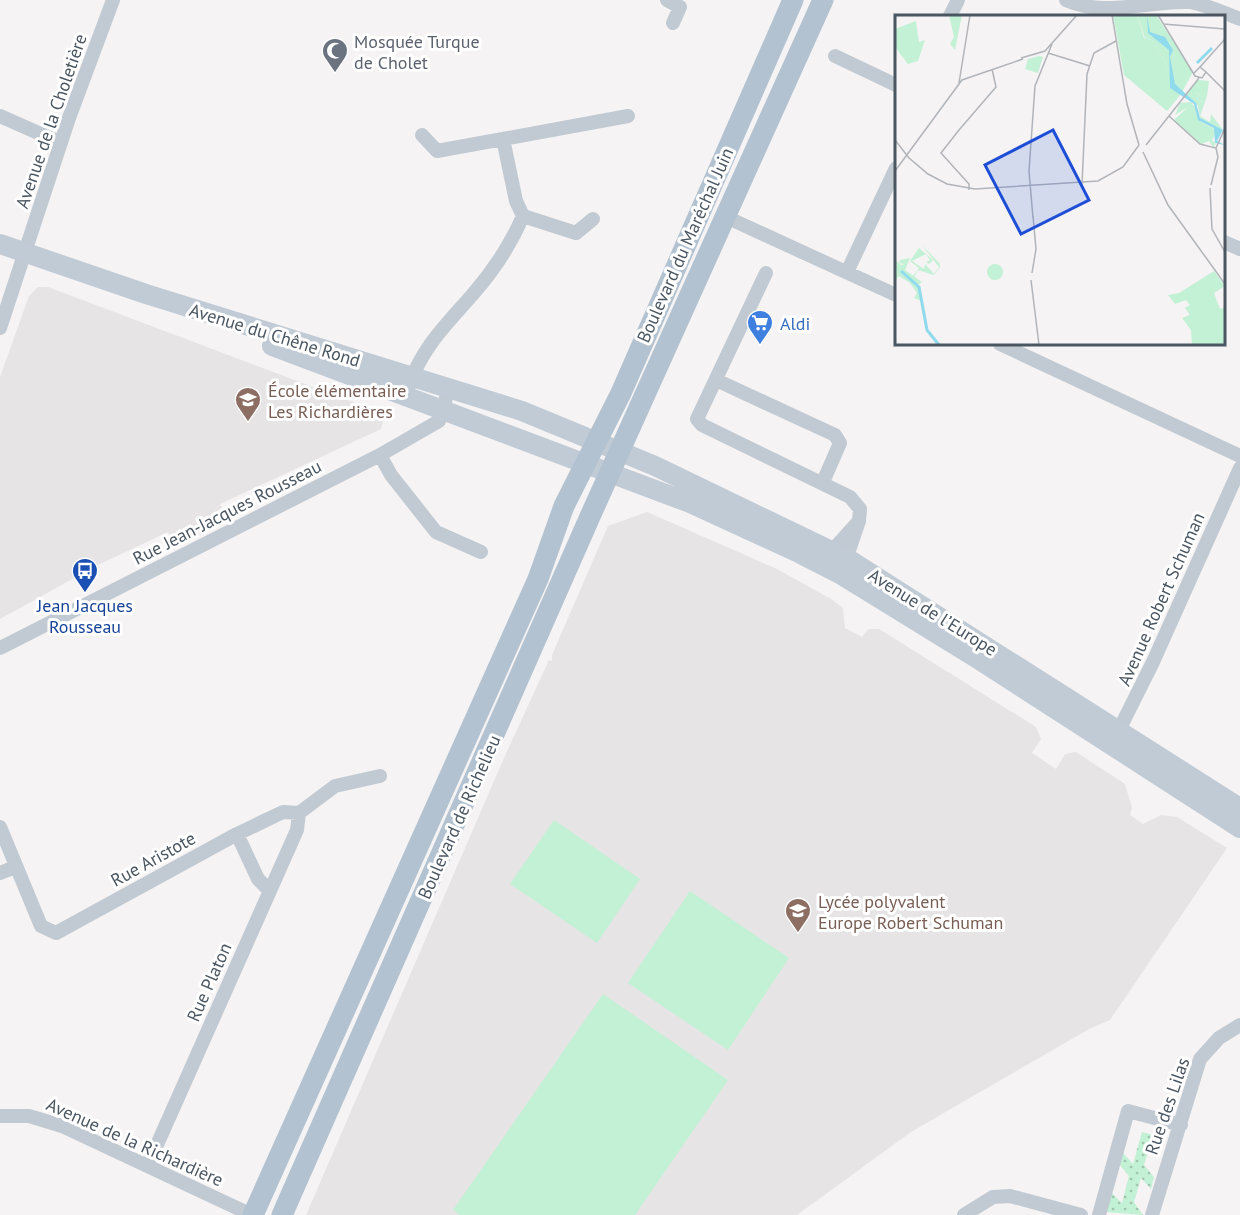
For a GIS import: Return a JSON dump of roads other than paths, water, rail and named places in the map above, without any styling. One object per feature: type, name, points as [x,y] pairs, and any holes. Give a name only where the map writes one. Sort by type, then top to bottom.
[{"type":"main road","name":"Boulevard du Maréchal Juin","points":[[608,447],[621,393],[793,0]]},
{"type":"main road","name":"Boulevard du Maréchal Juin","points":[[635,419],[823,0]]},
{"type":"main road","name":"Avenue du Chêne Rond","points":[[0,244],[146,294],[522,411],[608,447]]},
{"type":"main road","name":"Avenue du Chêne Rond","points":[[146,294],[405,397],[644,487]]},
{"type":"main road","name":"Boulevard de Richelieu","points":[[282,1215],[597,469],[608,447],[635,419]]},
{"type":"main road","name":"Avenue de l’Europe","points":[[608,447],[664,470],[840,555],[1115,738],[1240,828]]},
{"type":"main road","name":"Boulevard de Richelieu","points":[[253,1215],[538,579],[573,489],[597,469]]},
{"type":"main road","name":"Avenue de l’Europe","points":[[644,487],[690,503],[799,553],[877,596],[1115,738],[1240,808]]},
{"type":"street","name":"Avenue de la Choletière","points":[[0,328],[61,143],[113,0]]},
{"type":"street","points":[[667,0],[680,7],[673,23]]},
{"type":"street","points":[[950,15],[958,0]]},
{"type":"street","points":[[1066,0],[1082,7],[1104,9],[1158,2],[1192,2],[1240,19]]},
{"type":"street","points":[[835,56],[895,83]]},
{"type":"street","points":[[0,116],[61,143]]},
{"type":"street","points":[[422,135],[437,151],[628,116]]},
{"type":"street","points":[[503,139],[516,201],[523,216],[576,233],[593,219]]},
{"type":"street","points":[[847,272],[895,172]]},
{"type":"street","points":[[405,397],[420,357],[475,291],[514,238],[523,216]]},
{"type":"street","points":[[726,217],[895,295]]},
{"type":"street","points":[[1225,242],[1240,249]]},
{"type":"street","points":[[766,273],[697,419],[702,425],[824,482],[850,497],[860,509],[860,521],[840,555],[844,565],[814,552],[799,553]]},
{"type":"street","points":[[1002,345],[1240,456]]},
{"type":"street","points":[[716,380],[835,435],[840,443],[824,482]]},
{"type":"street","points":[[443,411],[449,388]]},
{"type":"street","name":"Rue Jean-Jacques Rousseau","points":[[0,648],[380,455],[440,421],[443,411]]},
{"type":"street","points":[[380,455],[391,475],[436,532],[481,552]]},
{"type":"street","name":"Avenue Robert Schuman","points":[[1115,738],[1240,468]]},
{"type":"street","name":"Rue Aristote","points":[[0,827],[41,926],[56,933],[237,834],[283,812],[299,813],[335,786],[380,776]]},
{"type":"street","name":"Rue Platon","points":[[148,1165],[297,830],[299,813]]},
{"type":"street","points":[[237,834],[258,879],[270,890]]},
{"type":"street","points":[[0,873],[15,867]]},
{"type":"street","name":"Rue des Lilas","points":[[1152,1215],[1200,1059],[1219,1038],[1240,1025]]},
{"type":"street","points":[[1098,1215],[1128,1111],[1181,1125]]},
{"type":"street","name":"Avenue de la Richardière","points":[[0,1116],[30,1116],[62,1126],[253,1215]]},
{"type":"street","points":[[964,1215],[993,1197],[1010,1196],[1081,1215]]},
{"type":"place","name":"Mosquée Turque de Cholet","points":[[335,74]]},
{"type":"place","name":"Aldi","points":[[760,346]]},
{"type":"place","name":"École élémentaire Les Richardières","points":[[248,423]]},
{"type":"place","name":"Jean Jacques Rousseau","points":[[85,594]]},
{"type":"place","name":"Lycée polyvalent Europe Robert Schuman","points":[[798,934]]}]
